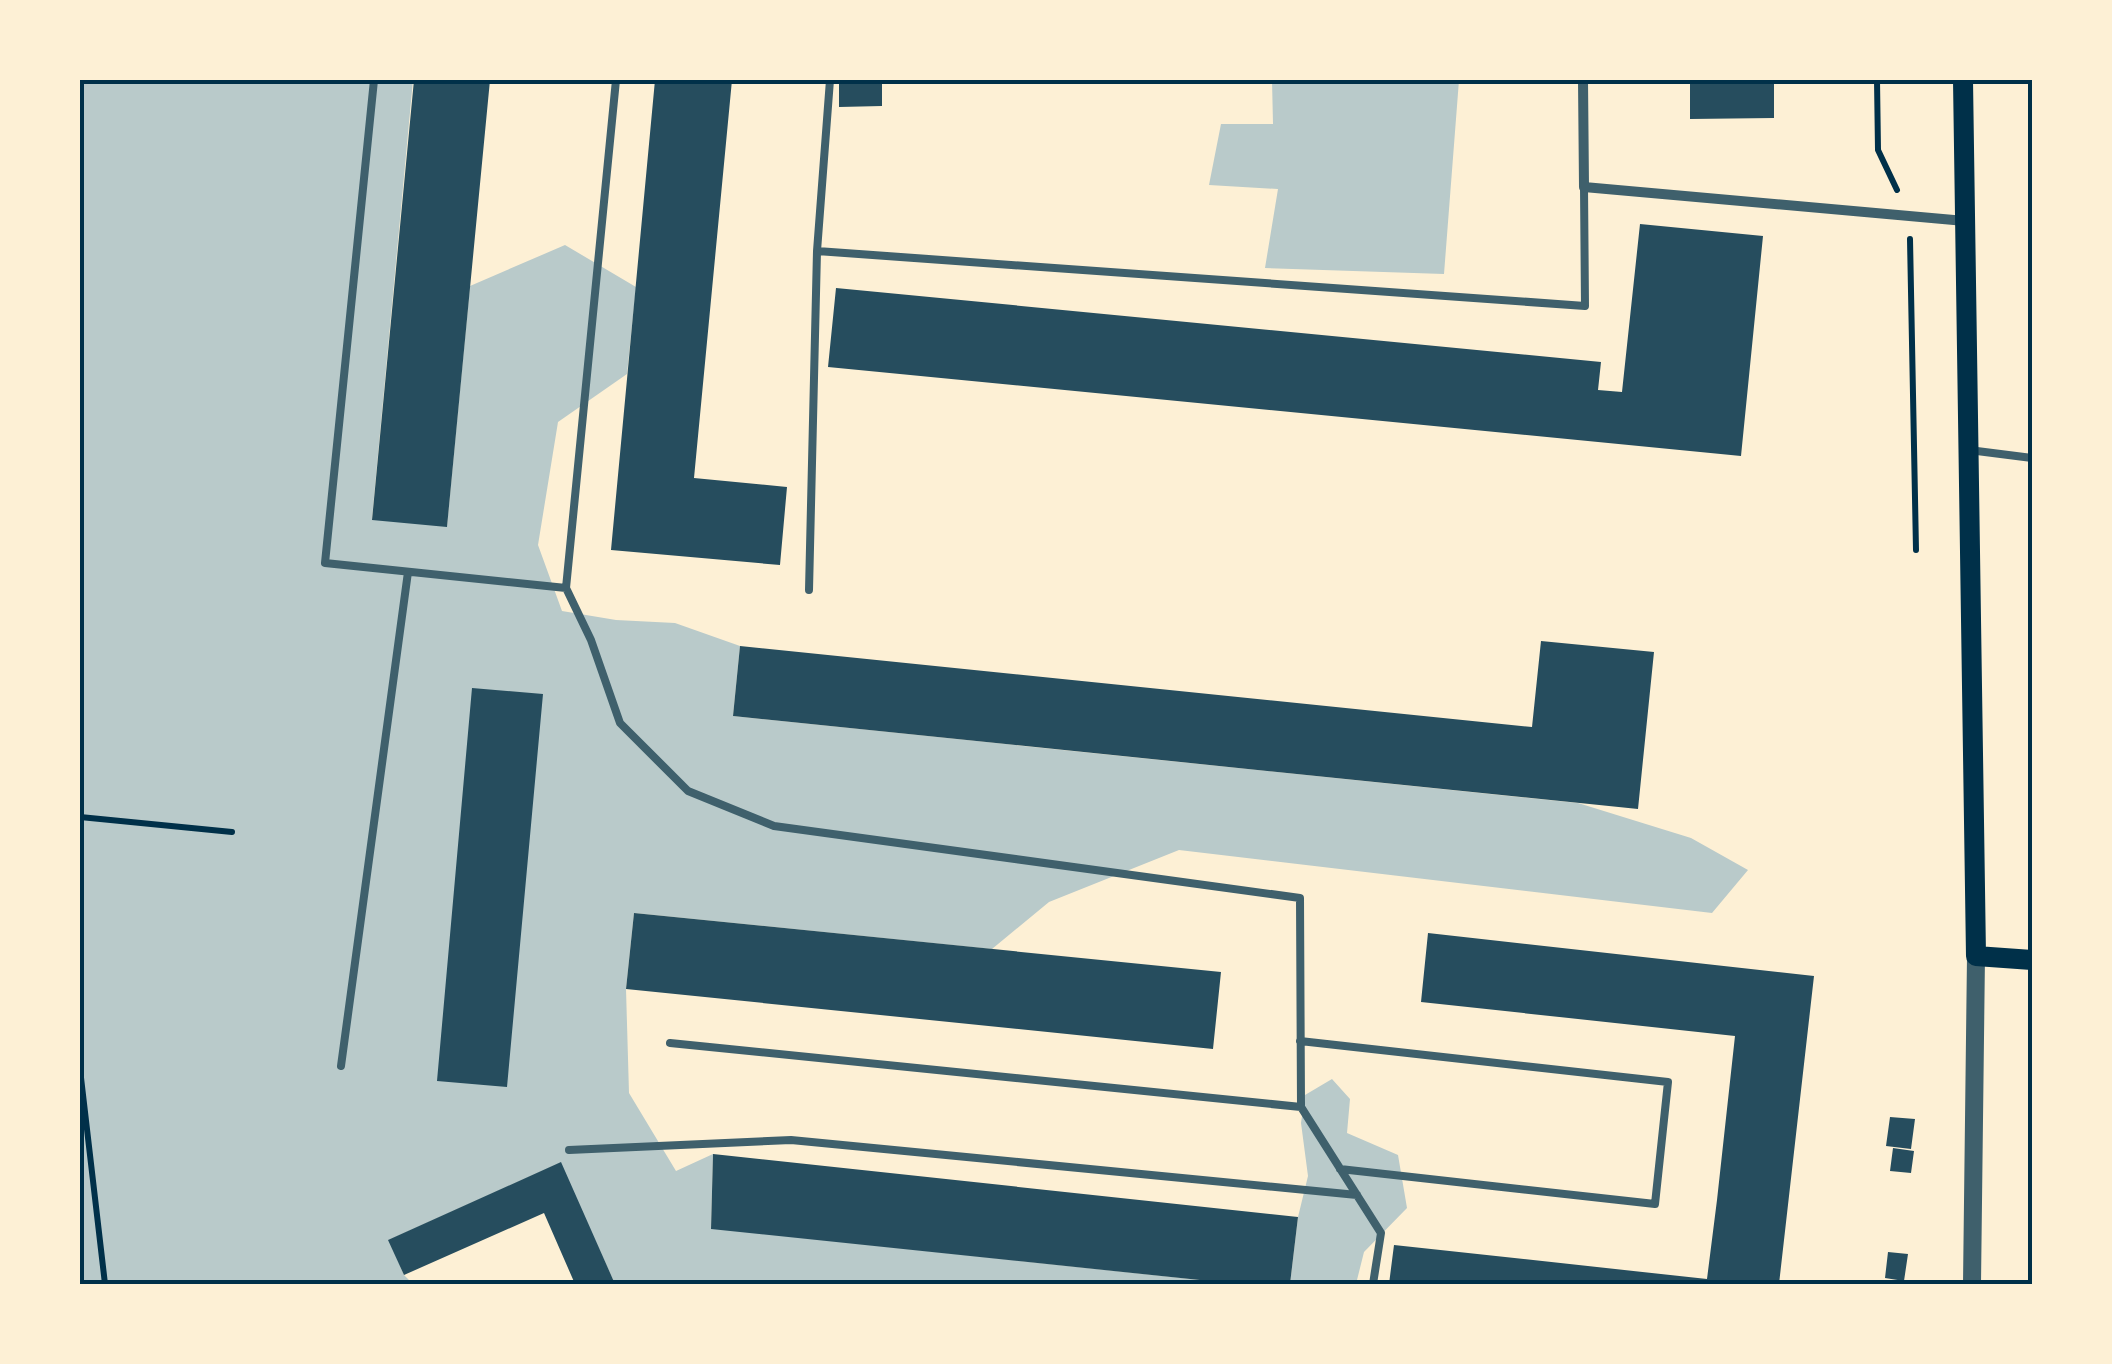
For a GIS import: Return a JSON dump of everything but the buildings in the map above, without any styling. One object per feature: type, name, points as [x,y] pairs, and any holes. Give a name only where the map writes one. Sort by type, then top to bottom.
[{"type":"main road","points":[[1963,80],[1976,956],[2032,960]]},
{"type":"street","points":[[1583,80],[1584,187],[1965,222]]},
{"type":"street","points":[[1972,1284],[1976,956]]},
{"type":"lane","points":[[374,80],[325,564],[566,588]]},
{"type":"lane","points":[[616,80],[566,588],[591,640],[620,723],[688,791],[774,826],[1300,898],[1301,1107],[1381,1232],[1373,1284]]},
{"type":"lane","points":[[809,590],[818,250],[830,80]]},
{"type":"lane","points":[[818,250],[1585,306],[1584,187]]},
{"type":"lane","points":[[1968,450],[2032,458]]},
{"type":"lane","points":[[341,1066],[408,572]]},
{"type":"lane","points":[[670,1042],[1301,1107]]},
{"type":"lane","points":[[1300,1042],[1668,1082],[1655,1204],[1340,1169]]},
{"type":"lane","points":[[569,1150],[791,1140],[1357,1195]]},
{"type":"path","points":[[1877,80],[1878,150],[1910,217],[1916,550]]},
{"type":"path","points":[[80,817],[232,832]]},
{"type":"path","points":[[80,1069],[105,1284]]},
{"type":"shaded area","points":[[80,80],[413,80],[372,519],[447,526],[470,286],[565,245],[636,287],[627,374],[558,422],[538,545],[562,611],[616,620],[675,623],[740,646],[733,716],[1578,803],[1691,838],[1748,870],[1712,913],[1179,850],[1049,902],[992,949],[634,913],[626,989],[629,1093],[676,1171],[713,1154],[711,1228],[1238,1284],[615,1284],[560,1163],[389,1240],[404,1275],[413,1284],[80,1284]]},
{"type":"shaded area","points":[[1272,80],[1459,80],[1444,274],[1265,268],[1278,189],[1209,185],[1221,124],[1273,124]]},
{"type":"shaded area","points":[[1332,1079],[1350,1099],[1347,1133],[1398,1155],[1407,1208],[1364,1252],[1356,1284],[1290,1284],[1298,1217],[1308,1176],[1301,1123],[1305,1095]]}]
